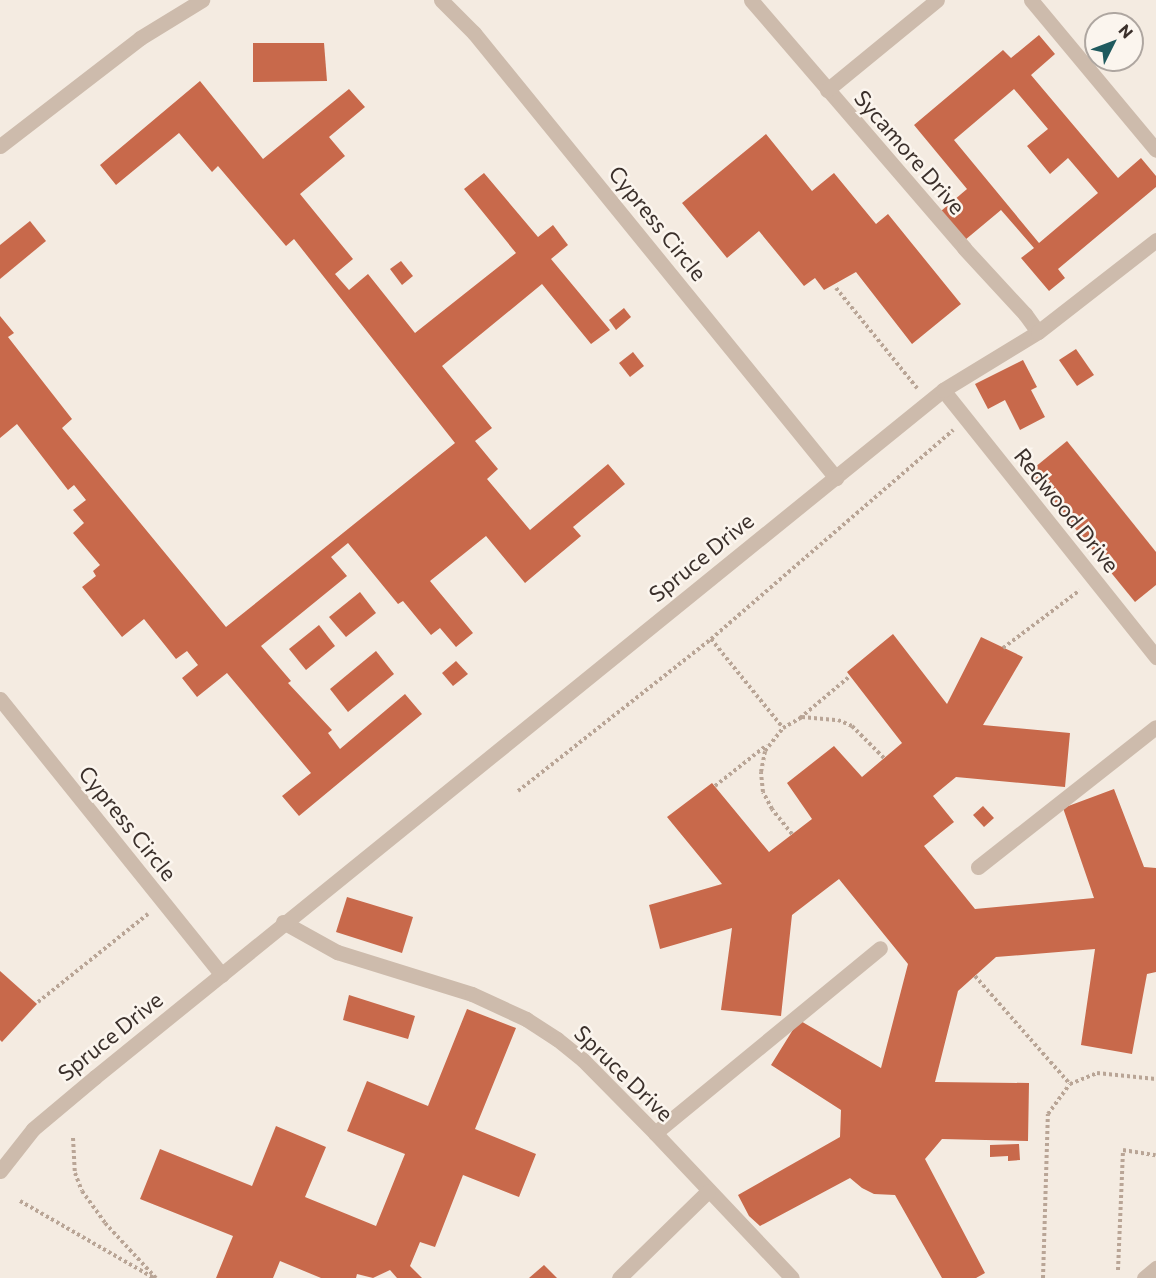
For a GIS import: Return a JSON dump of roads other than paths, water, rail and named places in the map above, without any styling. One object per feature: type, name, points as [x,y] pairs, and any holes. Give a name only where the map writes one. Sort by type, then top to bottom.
[{"type":"street","points":[[0,146],[140,38],[202,0]]},
{"type":"street","name":"Cypress Circle","points":[[441,0],[474,33],[836,478]]},
{"type":"street","name":"Sycamore Drive","points":[[751,0],[827,90],[1025,314],[1038,332]]},
{"type":"street","points":[[827,90],[937,0]]},
{"type":"street","points":[[1031,0],[1156,150]]},
{"type":"street","name":"Spruce Drive","points":[[0,1170],[33,1129],[222,975],[283,921],[943,390],[1038,332],[1156,240]]},
{"type":"street","name":"Redwood Drive","points":[[943,390],[1156,657]]},
{"type":"street","name":"Cypress Circle","points":[[0,699],[222,975]]},
{"type":"street","points":[[978,867],[1156,727]]},
{"type":"street","name":"Spruce Drive","points":[[283,921],[337,952],[472,994],[526,1019],[557,1039],[583,1060],[655,1133],[792,1278]]},
{"type":"street","points":[[655,1133],[880,948]]},
{"type":"street","points":[[619,1278],[708,1191]]},
{"type":"street","points":[[1144,1278],[1156,1268]]}]
